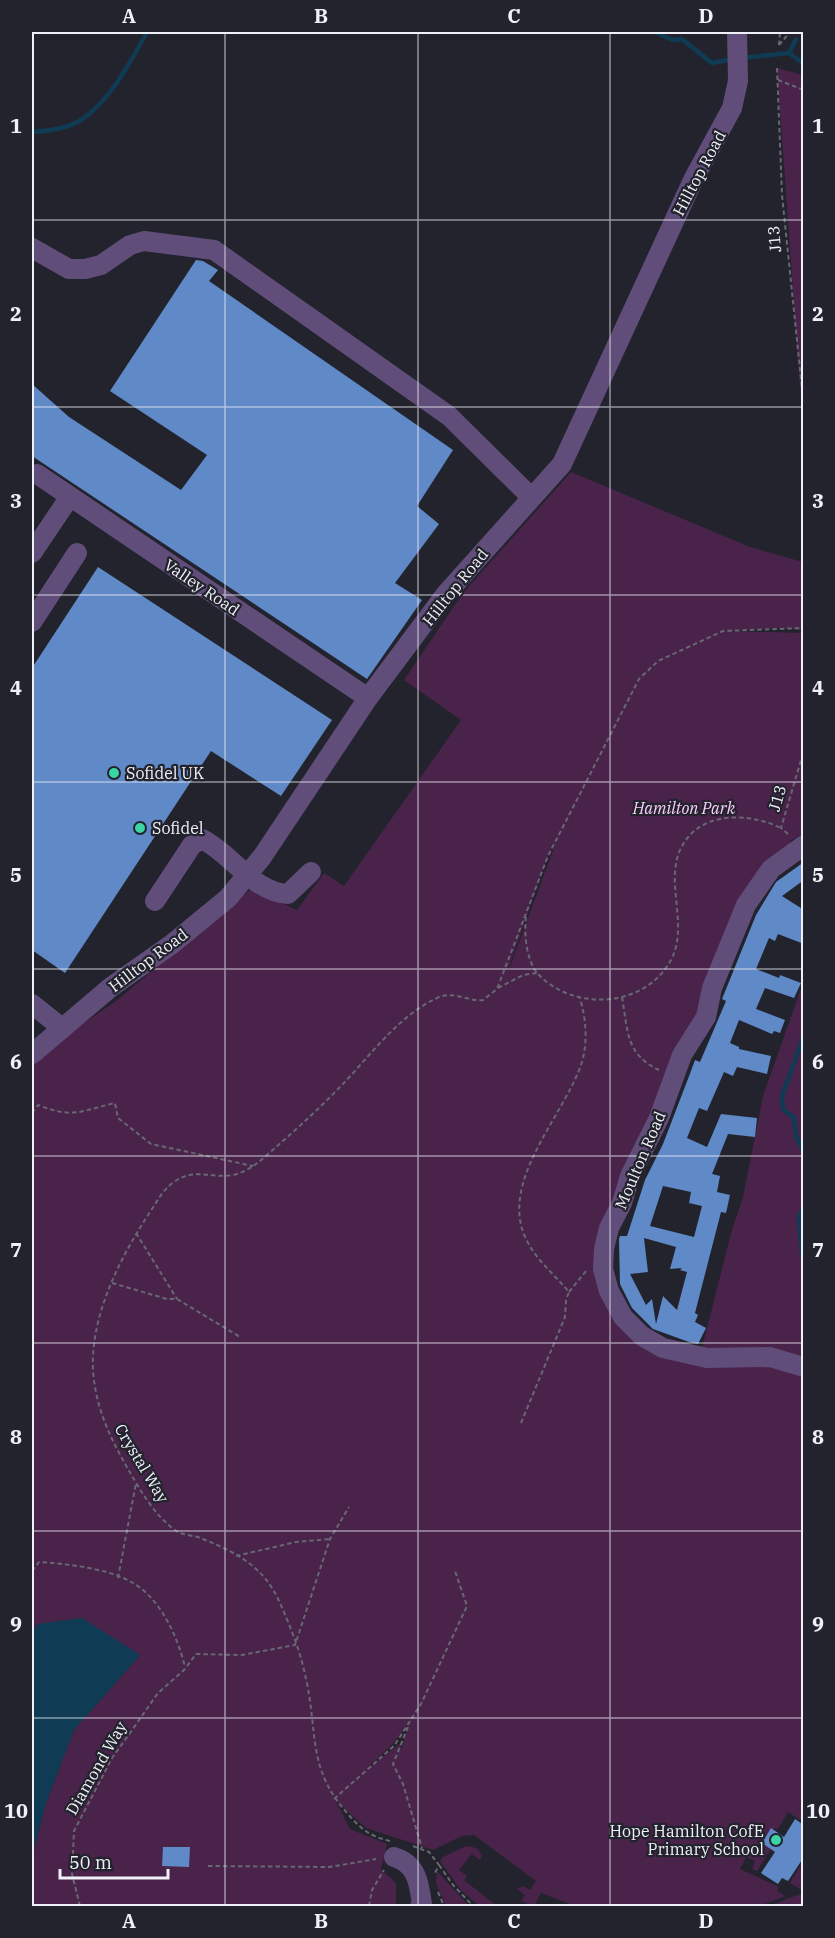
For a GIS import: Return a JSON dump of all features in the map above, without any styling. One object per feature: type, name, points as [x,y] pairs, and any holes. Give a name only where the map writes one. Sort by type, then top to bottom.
[{"type":"street","name":"Hilltop Road","points":[[32,1054],[111,987],[228,898],[267,849],[368,698],[445,595],[562,464],[694,178],[732,108],[738,81],[737,32]]},
{"type":"street","points":[[32,248],[69,269],[86,269],[101,265],[130,245],[144,241],[214,250],[449,416],[531,497]]},
{"type":"street","name":"Valley Road","points":[[36,474],[368,698]]},
{"type":"street","points":[[32,553],[69,498]]},
{"type":"street","points":[[32,622],[77,553]]},
{"type":"street","points":[[155,901],[192,845],[202,839],[214,845],[273,893],[288,894],[311,872]]},
{"type":"street","name":"Moulton Road","points":[[801,846],[771,869],[749,899],[713,984],[706,1017],[687,1045],[659,1118],[630,1176],[622,1203],[609,1228],[604,1264],[606,1282],[618,1310],[633,1328],[655,1344],[696,1357],[770,1358],[804,1367]]},
{"type":"street","points":[[32,1004],[62,1028]]},
{"type":"street","points":[[393,1855],[407,1863],[414,1871],[427,1902]]},
{"type":"path","points":[[780,32],[779,45],[790,32],[804,33]]},
{"type":"path","name":"J13","points":[[777,68],[782,195],[804,408]]},
{"type":"path","points":[[778,80],[804,90]]},
{"type":"path","points":[[497,989],[548,856],[639,679],[658,661],[723,631],[804,628]]},
{"type":"path","name":"J13","points":[[801,846],[781,828],[804,750]]},
{"type":"path","points":[[32,1113],[38,1106],[61,1114],[88,1111],[115,1103],[118,1118],[151,1144],[254,1166],[340,1088],[394,1029],[416,1011],[443,996],[483,1000],[497,989],[523,975],[537,973],[580,998],[622,997],[638,993],[648,987],[665,969],[674,952],[679,931],[674,877],[682,850],[690,835],[706,825],[728,818],[753,819],[781,828]]},
{"type":"path","points":[[527,913],[526,942],[537,973]]},
{"type":"path","points":[[622,997],[634,1051],[644,1063],[673,1077]]},
{"type":"path","points":[[569,1292],[531,1249],[521,1227],[518,1205],[521,1186],[542,1139],[568,1094],[581,1062],[586,1025],[580,998]]},
{"type":"path","name":"Crystal Way","points":[[254,1166],[234,1175],[197,1173],[180,1178],[168,1187],[136,1233],[112,1283],[94,1338],[94,1385],[104,1422],[136,1483],[159,1515],[177,1532],[202,1539],[248,1561],[269,1580],[295,1645],[306,1680],[319,1767],[334,1799],[367,1834],[393,1855],[422,1849],[429,1851],[473,1906]]},
{"type":"path","points":[[136,1233],[177,1299],[240,1337]]},
{"type":"path","points":[[521,1423],[565,1317],[569,1292],[590,1265],[604,1264]]},
{"type":"path","points":[[112,1283],[167,1299],[177,1299]]},
{"type":"path","points":[[118,1578],[136,1483]]},
{"type":"path","points":[[295,1645],[313,1583],[330,1539],[349,1507]]},
{"type":"path","points":[[236,1556],[296,1542],[330,1539]]},
{"type":"path","points":[[32,1571],[39,1562],[78,1565],[133,1583],[157,1605],[179,1645],[185,1669]]},
{"type":"path","points":[[334,1799],[394,1746],[410,1721],[446,1653],[467,1606],[455,1571]]},
{"type":"path","name":"Diamond Way","points":[[80,1906],[72,1874],[74,1831],[112,1758],[158,1692],[185,1669],[196,1654],[242,1655],[295,1645]]},
{"type":"path","points":[[410,1721],[393,1764],[403,1784],[422,1849]]},
{"type":"path","points":[[207,1866],[329,1867],[393,1855]]},
{"type":"path","points":[[369,1906],[372,1890],[393,1855]]},
{"type":"path","points":[[434,1882],[434,1875],[439,1865]]},
{"type":"path","points":[[427,1902],[444,1906]]},
{"type":"green space","points":[[777,68],[803,75],[803,408],[801,400]]},
{"type":"green space","name":"Hamilton Park","points":[[571,472],[750,547],[803,562],[803,630],[774,628],[732,631],[803,633],[803,834],[790,841],[792,844],[703,997],[596,1278],[604,1303],[624,1328],[803,1373],[803,1822],[788,1812],[778,1829],[771,1829],[762,1843],[771,1849],[757,1871],[752,1869],[755,1861],[746,1857],[740,1869],[779,1887],[777,1891],[786,1896],[759,1906],[575,1906],[541,1893],[534,1906],[521,1901],[525,1895],[517,1889],[523,1886],[530,1890],[536,1881],[474,1835],[462,1836],[433,1850],[366,1828],[336,1801],[350,1829],[387,1844],[381,1869],[396,1883],[396,1906],[32,1906],[32,1857],[46,1803],[74,1730],[140,1655],[38,1624],[32,1632],[32,1059],[116,1001],[251,889],[297,910],[324,873],[344,886],[461,720],[404,680],[463,593]],"holes":[[[556,842],[509,970],[508,970],[548,856]],[[409,1723],[401,1751],[401,1743],[363,1772],[391,1746]]]},
{"type":"green space","points":[[803,983],[803,1356],[773,1348],[702,1348],[731,1233],[743,1197],[763,1096]]},
{"type":"green space","points":[[466,1846],[477,1848],[482,1856],[480,1860],[472,1854],[459,1870],[467,1876],[464,1880],[497,1906],[479,1906],[460,1889],[440,1861],[443,1857]]},
{"type":"green space","points":[[803,1861],[803,1889],[802,1890],[790,1883]]},
{"type":"green space","points":[[437,1871],[469,1906],[446,1906],[436,1883]]},
{"type":"green space","points":[[803,1893],[803,1906],[768,1906]]},
{"type":"water","points":[[82,1618],[140,1655],[74,1730],[46,1803],[32,1857],[32,1632],[38,1624]]},
{"type":"building","points":[[196,260],[203,261],[218,270],[209,281],[453,450],[417,506],[439,524],[395,583],[422,600],[367,679],[32,456],[32,384],[69,417],[181,490],[207,455],[110,391]]},
{"type":"building","name":"Sofidel UK","points":[[98,567],[332,720],[281,796],[211,751],[65,973],[32,950],[32,668]]},
{"type":"building","points":[[804,862],[804,880],[782,896],[804,910],[804,944],[778,934],[775,941],[769,938],[756,969],[801,983],[794,998],[765,988],[756,1009],[785,1020],[780,1033],[774,1031],[772,1034],[739,1020],[730,1043],[739,1049],[771,1056],[767,1074],[737,1067],[733,1076],[724,1072],[707,1111],[699,1108],[687,1138],[707,1147],[721,1114],[757,1118],[755,1137],[728,1134],[712,1174],[720,1176],[717,1192],[730,1195],[726,1213],[721,1212],[695,1313],[698,1315],[695,1322],[706,1328],[698,1344],[653,1329],[632,1308],[620,1284],[619,1239],[620,1236],[627,1236],[645,1180],[663,1144],[695,1060],[700,1062],[726,1001],[722,999],[756,915],[776,882]],"holes":[[[663,1186],[691,1192],[689,1203],[702,1206],[694,1237],[650,1226]],[[644,1238],[676,1247],[670,1269],[682,1268],[680,1270],[687,1272],[677,1310],[663,1296],[656,1324],[652,1299],[646,1305],[630,1274],[648,1272]]]},
{"type":"building","points":[[795,1819],[804,1825],[804,1857],[788,1881],[782,1878],[778,1884],[761,1873],[775,1852],[762,1843],[771,1828],[784,1837]]},
{"type":"building","points":[[163,1847],[190,1847],[189,1867],[162,1866]]},
{"type":"waterway","points":[[32,132],[70,126],[92,112],[119,80],[147,32]]},
{"type":"waterway","points":[[655,32],[673,40],[682,39],[712,63],[733,59]]},
{"type":"waterway","points":[[789,53],[796,39]]},
{"type":"waterway","points":[[742,58],[789,53],[804,64]]},
{"type":"waterway","points":[[804,1035],[782,1096],[783,1109],[794,1118],[796,1136],[804,1153]]},
{"type":"waterway","points":[[802,1255],[799,1217],[804,1206]]},
{"type":"place","name":"Sofidel UK","points":[[114,773]]},
{"type":"place","name":"Sofidel","points":[[140,828]]},
{"type":"place","name":"Hope Hamilton CofE Primary School","points":[[776,1840]]}]
